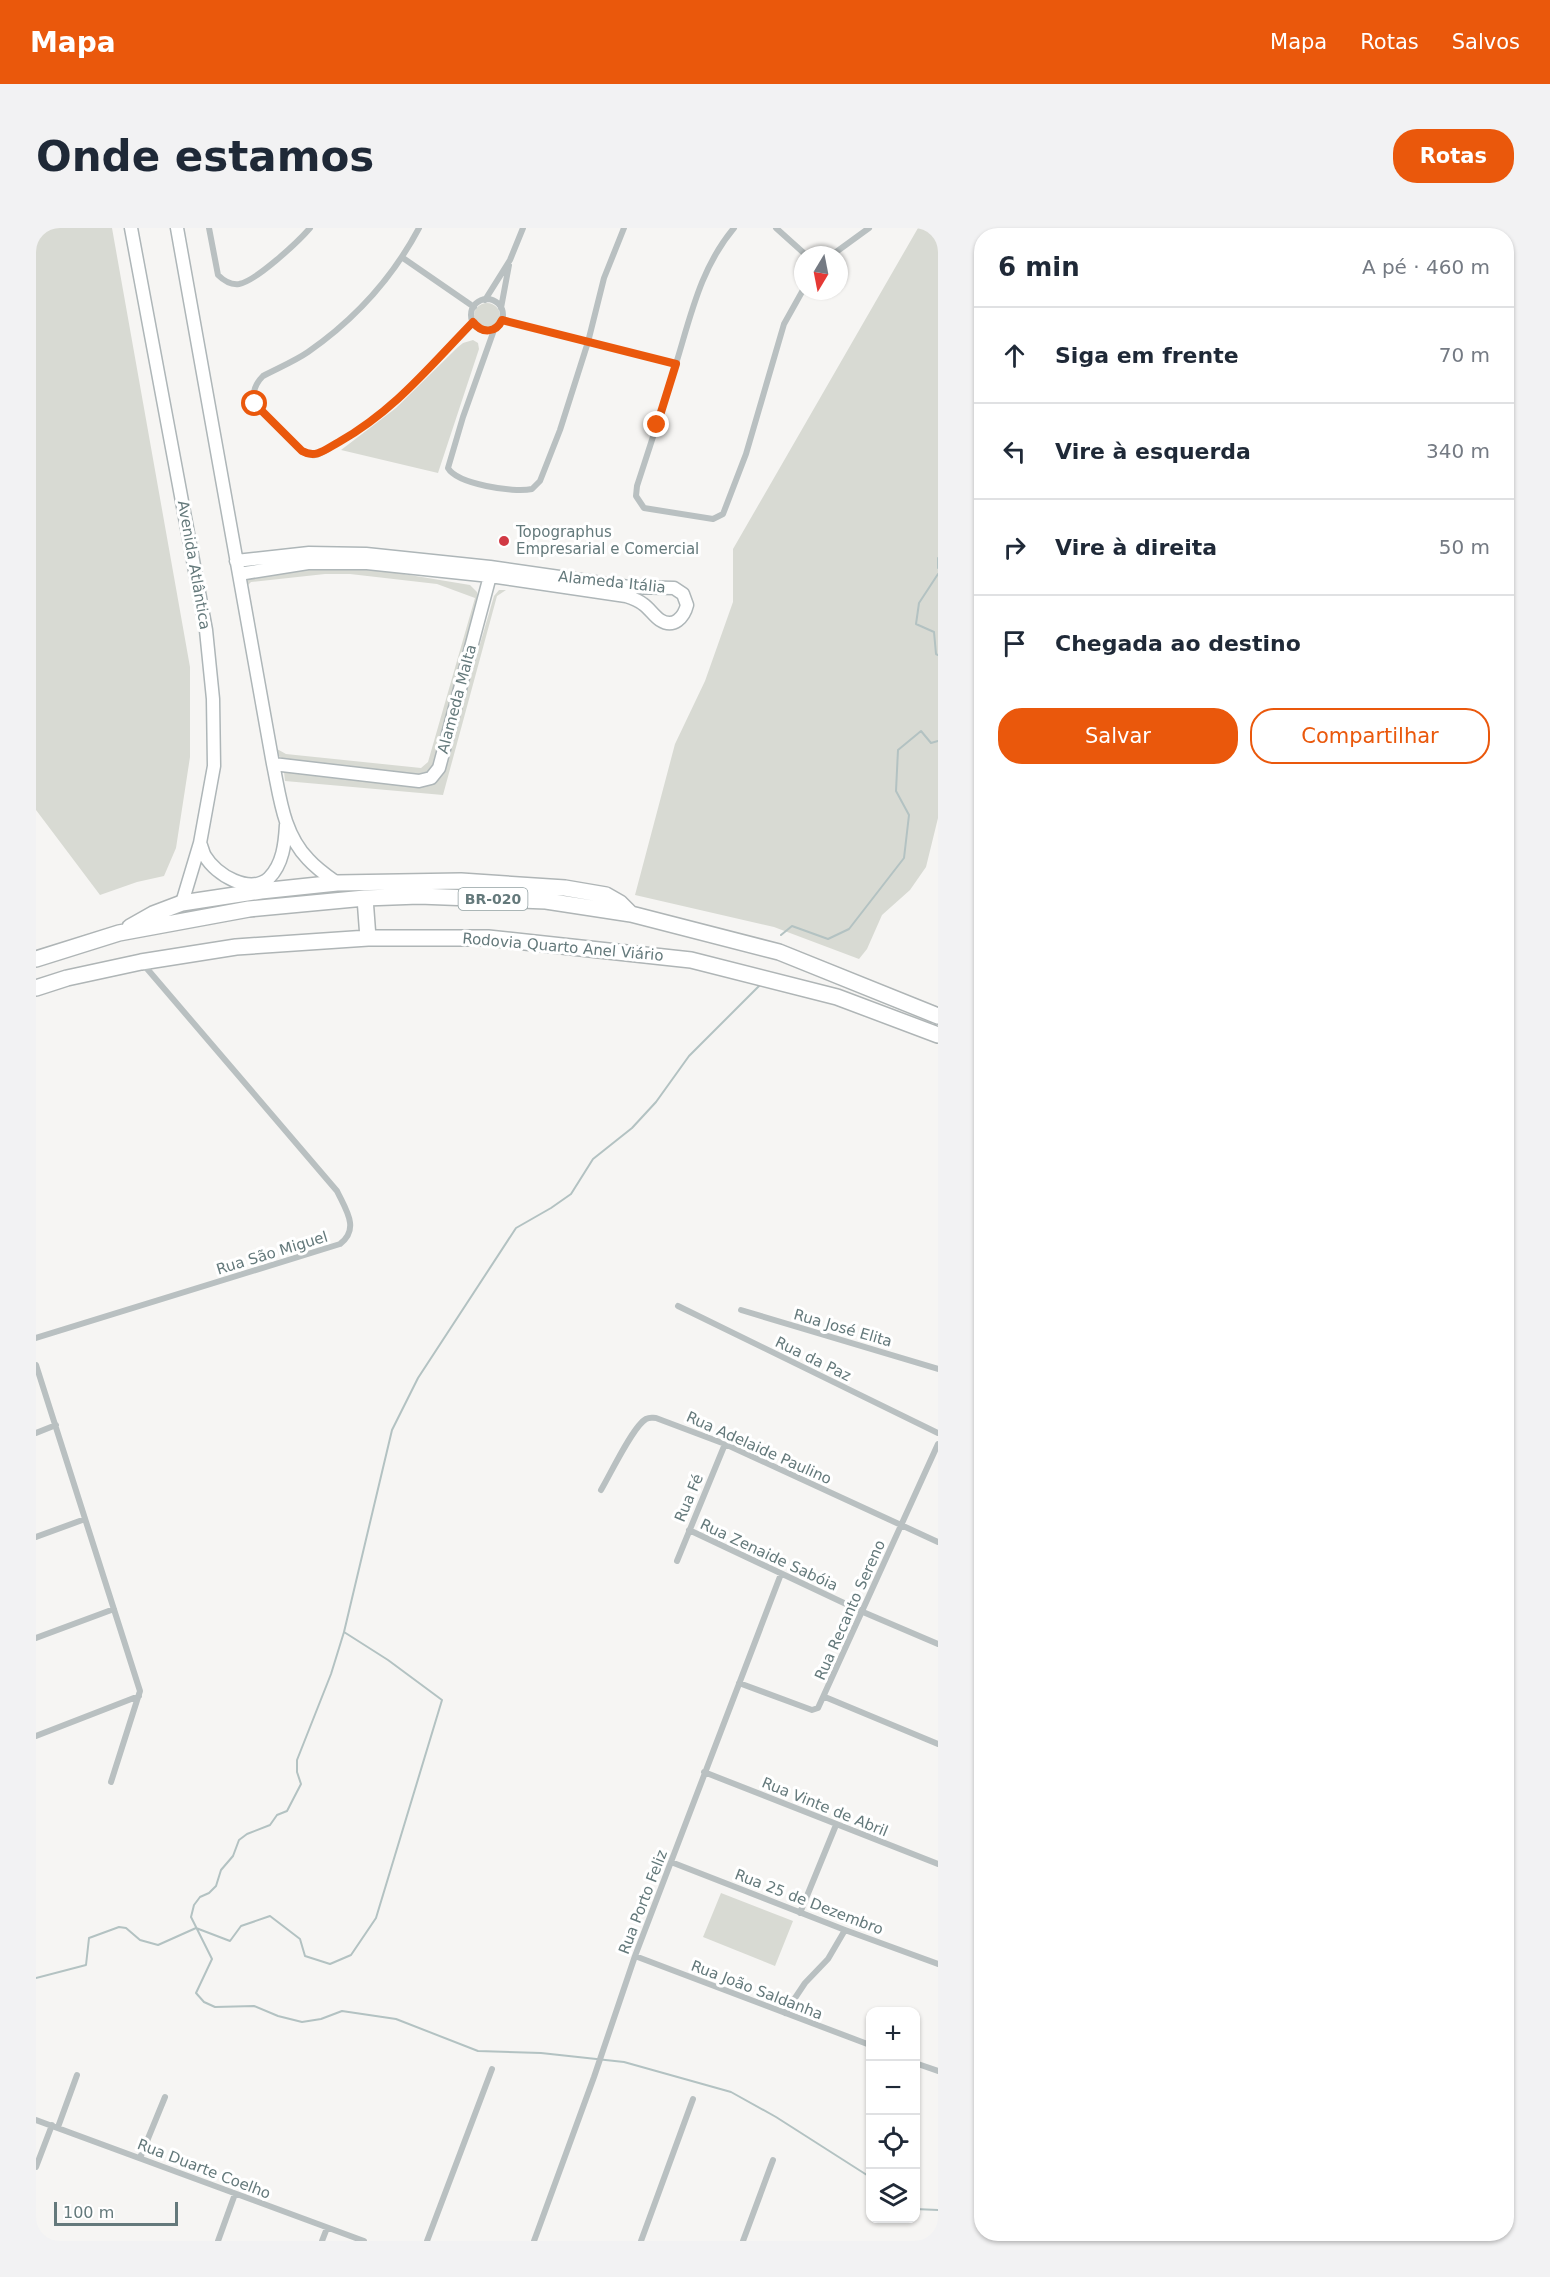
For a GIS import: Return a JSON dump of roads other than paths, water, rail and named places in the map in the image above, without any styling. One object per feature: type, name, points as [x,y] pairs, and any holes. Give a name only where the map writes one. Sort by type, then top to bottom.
[{"type":"highway","points":[[119,933],[143,919],[182,903],[337,883],[462,881],[565,888],[606,896],[622,905],[631,914]]},
{"type":"highway","name":"BR-020","points":[[36,959],[119,933],[249,909],[365,898],[419,896],[546,901],[631,914],[779,952],[938,1016]]},
{"type":"highway","points":[[365,898],[368,938]]},
{"type":"highway","name":"Rodovia Quarto Anel Viário","points":[[36,987],[141,962],[236,947],[368,938],[488,938],[691,960],[837,997],[938,1035]]},
{"type":"street","name":"Avenida Atlântica","points":[[131,228],[206,630],[213,699],[214,766],[200,843],[182,903]]},
{"type":"street","points":[[177,228],[273,764],[286,824],[292,839],[309,861],[337,883]]},
{"type":"street","points":[[209,228],[218,275],[231,283],[241,284],[279,259],[310,228]]},
{"type":"street","points":[[419,228],[403,258],[381,286],[355,313],[308,352],[263,376],[257,382],[253,397],[255,404],[302,451],[309,455],[318,454],[358,432],[386,412],[473,322]]},
{"type":"street","points":[[494,330],[482,330],[473,322],[474,307],[485,300],[510,260],[523,228]]},
{"type":"street","points":[[510,260],[501,308],[502,320],[494,330],[463,417],[448,468],[460,479],[517,491],[532,489],[540,481],[560,430],[588,342],[604,278],[624,228]]},
{"type":"street","points":[[734,228],[724,239],[703,277],[691,309],[637,486],[636,496],[644,508],[651,511],[713,519],[718,518],[727,508],[746,454],[784,324],[797,300]]},
{"type":"street","points":[[776,228],[796,246]]},
{"type":"street","points":[[844,246],[869,228]]},
{"type":"street","points":[[403,258],[474,307]]},
{"type":"street","points":[[485,300],[495,302],[501,308]]},
{"type":"street","points":[[502,320],[676,364]]},
{"type":"street","name":"Alameda Itália","points":[[238,568],[334,562],[490,568],[629,587],[679,590],[687,599],[686,612],[680,620],[667,623],[660,620],[636,599],[490,568]]},
{"type":"street","name":"Alameda Malta","points":[[273,764],[419,781],[431,778],[439,768],[490,568]]},
{"type":"street","points":[[645,605],[651,588]]},
{"type":"street","points":[[200,843],[205,856],[214,868],[226,877],[250,885],[260,884],[270,877],[278,866],[284,849],[286,824]]},
{"type":"street","name":"Rua São Miguel","points":[[36,1338],[340,1244],[347,1239],[351,1230],[351,1220],[336,1191],[141,962]]},
{"type":"street","name":"Rua da Paz","points":[[678,1306],[938,1433]]},
{"type":"street","name":"Rua José Elita","points":[[741,1310],[938,1369]]},
{"type":"street","points":[[36,1365],[139,1685],[139,1696],[111,1782]]},
{"type":"street","name":"Rua Adelaide Paulino","points":[[602,1490],[632,1434],[643,1421],[656,1418],[725,1444],[938,1542]]},
{"type":"street","points":[[36,1433],[56,1425]]},
{"type":"street","name":"Rua Fé","points":[[677,1561],[725,1444]]},
{"type":"street","name":"Rua Recanto Sereno","points":[[739,1683],[812,1710],[818,1708],[825,1697],[938,1444]]},
{"type":"street","points":[[36,1537],[85,1519]]},
{"type":"street","name":"Rua Zenaide Sabóia","points":[[689,1530],[863,1612],[938,1644]]},
{"type":"street","name":"Rua Porto Feliz","points":[[534,2241],[635,1956],[781,1574]]},
{"type":"street","points":[[36,1638],[114,1609]]},
{"type":"street","points":[[36,1736],[139,1696]]},
{"type":"street","points":[[825,1697],[938,1744]]},
{"type":"street","name":"Rua Vinte de Abril","points":[[704,1772],[938,1864]]},
{"type":"street","points":[[800,1912],[836,1825]]},
{"type":"street","name":"Rua 25 de Dezembro","points":[[671,1862],[938,1964]]},
{"type":"street","points":[[785,2013],[805,1983],[828,1959],[844,1930]]},
{"type":"street","name":"Rua João Saldanha","points":[[635,1956],[866,2044]]},
{"type":"street","points":[[920,2065],[938,2071]]},
{"type":"street","points":[[427,2241],[492,2069]]},
{"type":"street","points":[[36,2167],[77,2075]]},
{"type":"street","points":[[140,2158],[165,2097]]},
{"type":"street","points":[[641,2241],[693,2098]]},
{"type":"street","name":"Rua Duarte Coelho","points":[[36,2120],[364,2241]]},
{"type":"street","points":[[743,2241],[773,2160]]},
{"type":"street","points":[[218,2241],[235,2194]]},
{"type":"street","points":[[322,2241],[327,2228]]},
{"type":"waterway","points":[[938,558],[938,568]]},
{"type":"waterway","points":[[938,574],[919,603],[916,624],[934,632],[938,655]]},
{"type":"waterway","points":[[781,935],[792,926],[828,939],[849,929],[904,858],[909,815],[896,791],[898,750],[921,731],[931,743],[938,741]]},
{"type":"waterway","points":[[760,985],[689,1056],[656,1102],[632,1128],[593,1159],[571,1194],[516,1228],[418,1378],[392,1430],[344,1632],[331,1674],[297,1760],[297,1772],[301,1784],[287,1811],[277,1815],[270,1825],[247,1834],[239,1840],[233,1856],[221,1870],[216,1886],[209,1893],[200,1897],[194,1905],[191,1917],[212,1959],[196,1993],[204,2002],[215,2007],[254,2006],[278,2016],[302,2022],[321,2019],[342,2011],[396,2019],[478,2051],[541,2053],[624,2062],[731,2092],[776,2117],[866,2174]]},
{"type":"waterway","points":[[36,1978],[86,1965],[89,1938],[119,1927],[126,1928],[140,1940],[158,1945],[196,1928],[230,1941],[241,1926],[270,1916],[300,1939],[305,1956],[330,1964],[351,1955],[376,1918],[442,1700],[388,1660],[344,1632]]},
{"type":"waterway","points":[[920,2209],[938,2210]]},
{"type":"place","name":"Topographus Empresarial e Comercial","points":[[504,541]]}]
